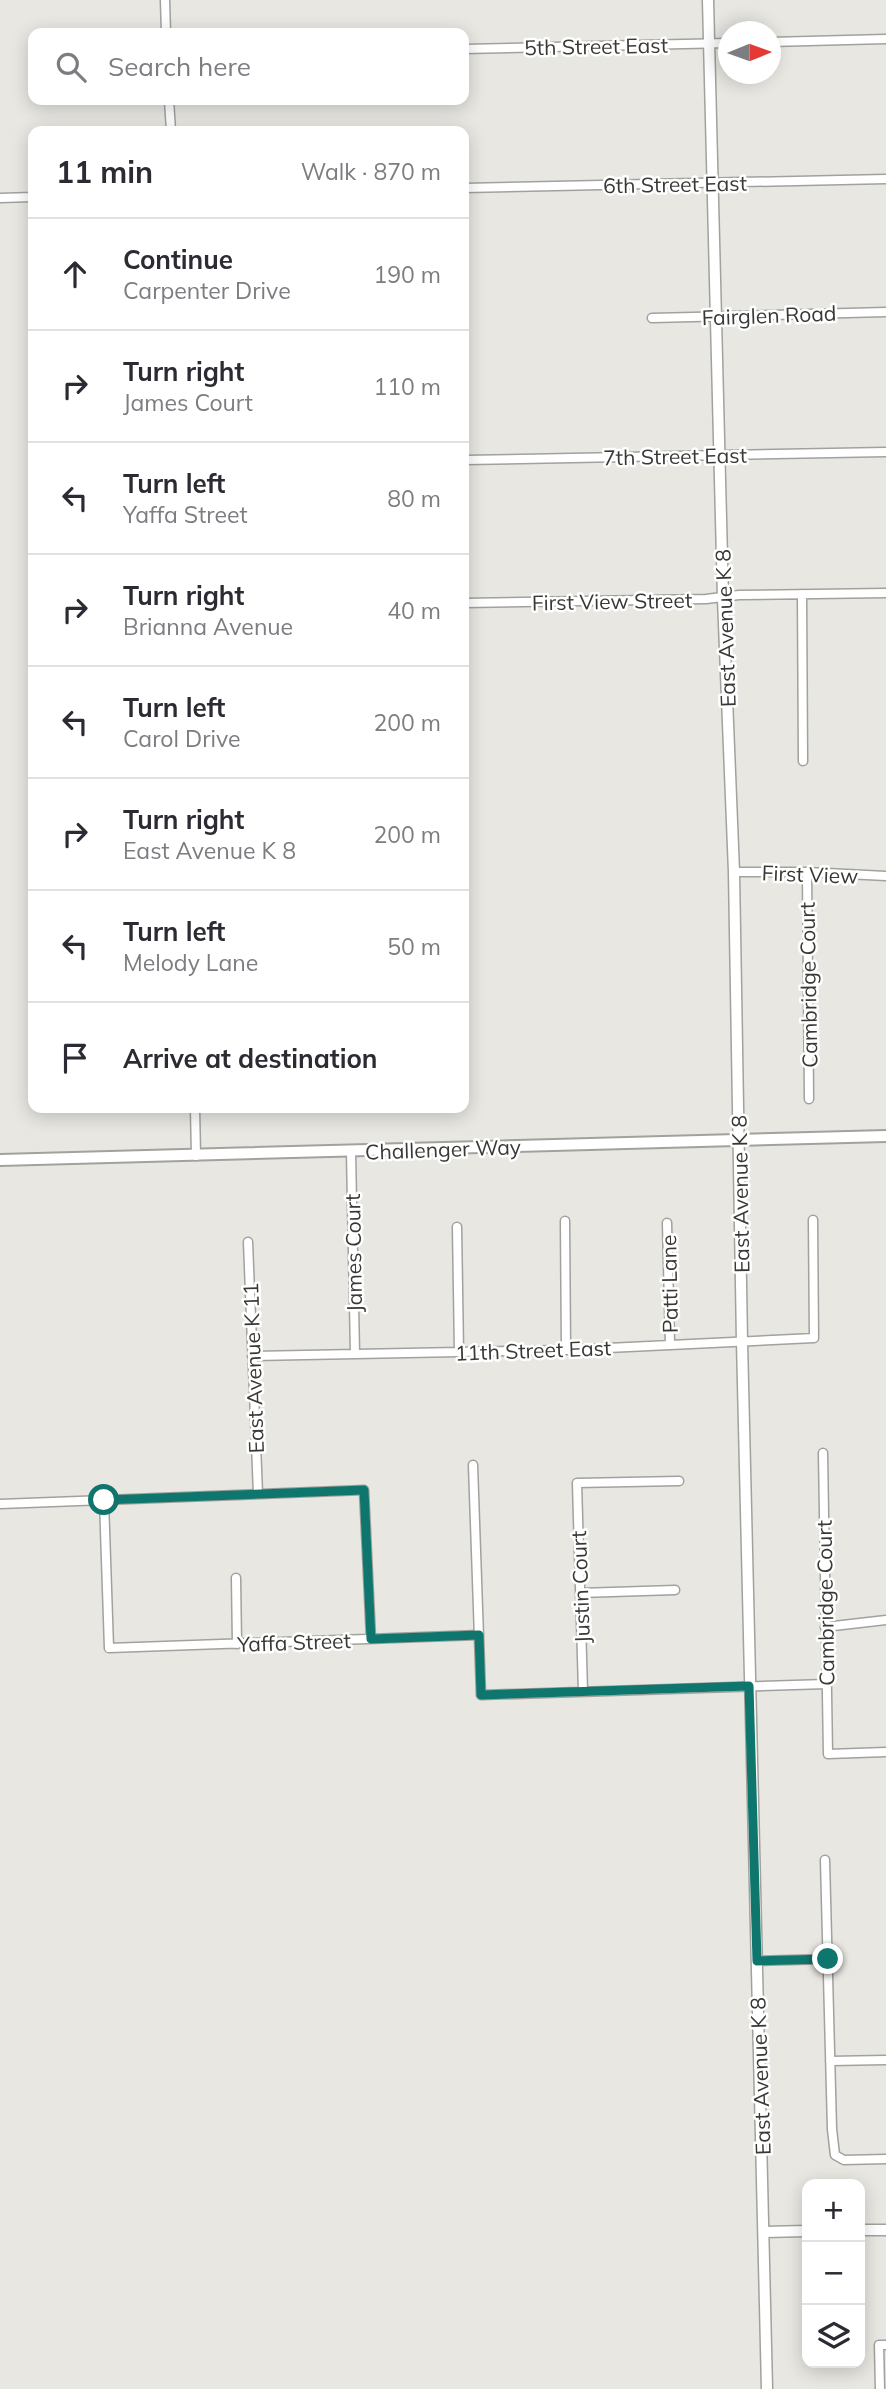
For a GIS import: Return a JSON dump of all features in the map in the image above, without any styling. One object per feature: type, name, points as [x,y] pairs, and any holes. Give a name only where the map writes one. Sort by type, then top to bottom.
[{"type":"main road","name":"Challenger Way","points":[[0,1160],[886,1136]]},
{"type":"street","points":[[166,0],[166,28]]},
{"type":"street","name":"East Avenue K 8","points":[[708,0],[723,599],[734,872],[741,1342],[767,2389]]},
{"type":"street","points":[[781,42],[886,39]]},
{"type":"street","name":"5th Street East","points":[[469,49],[718,43]]},
{"type":"street","points":[[169,105],[171,126]]},
{"type":"street","name":"6th Street East","points":[[469,187],[886,179]]},
{"type":"street","points":[[0,198],[28,197]]},
{"type":"street","name":"Fairglen Road","points":[[652,318],[886,312]]},
{"type":"street","name":"7th Street East","points":[[469,460],[886,452]]},
{"type":"street","name":"First View Street","points":[[469,603],[723,599],[739,595],[886,593]]},
{"type":"street","points":[[802,594],[803,761]]},
{"type":"street","name":"First View","points":[[734,872],[886,876]]},
{"type":"street","name":"Cambridge Court","points":[[807,872],[809,1099]]},
{"type":"street","points":[[195,1113],[196,1156]]},
{"type":"street","name":"James Court","points":[[351,1152],[355,1354]]},
{"type":"street","name":"11th Street East","points":[[253,1356],[566,1350],[814,1338],[813,1220]]},
{"type":"street","points":[[565,1221],[566,1350]]},
{"type":"street","name":"Patti Lane","points":[[667,1223],[670,1344]]},
{"type":"street","points":[[457,1227],[459,1352]]},
{"type":"street","name":"East Avenue K 11","points":[[248,1242],[258,1494]]},
{"type":"street","name":"Cambridge Court","points":[[823,1453],[828,1754],[886,1752]]},
{"type":"street","points":[[473,1465],[481,1695],[826,1684]]},
{"type":"street","name":"Justin Court","points":[[583,1692],[577,1483],[679,1481]]},
{"type":"street","points":[[0,1504],[364,1490],[371,1639]]},
{"type":"street","name":"Yaffa Street","points":[[104,1500],[109,1648],[479,1635]]},
{"type":"street","points":[[236,1578],[237,1644]]},
{"type":"street","points":[[580,1593],[675,1590]]},
{"type":"street","points":[[825,1626],[886,1620]]},
{"type":"street","points":[[825,1860],[832,2129],[835,2155],[844,2160],[886,2159]]},
{"type":"street","points":[[757,1961],[828,1959]]},
{"type":"street","points":[[830,2061],[886,2060]]},
{"type":"street","points":[[865,2230],[886,2230]]},
{"type":"street","points":[[764,2232],[802,2231]]},
{"type":"street","points":[[880,2389],[882,2345]]},
{"type":"route","points":[[104,1500],[364,1490],[371,1639],[479,1635],[481,1695],[749,1686],[757,1961],[828,1959]]}]
